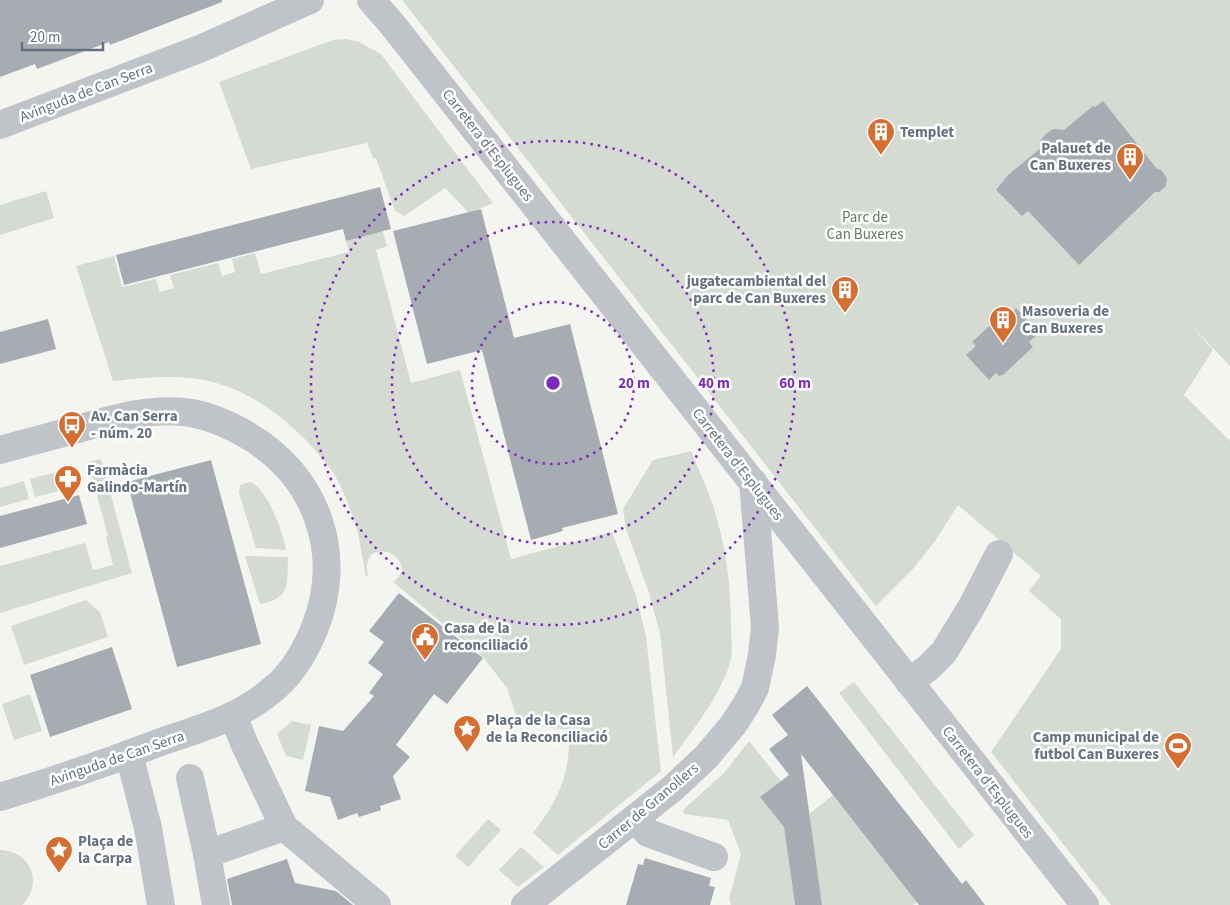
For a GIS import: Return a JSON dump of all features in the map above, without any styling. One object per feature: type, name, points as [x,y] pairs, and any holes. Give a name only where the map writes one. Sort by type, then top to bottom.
[{"type":"street","name":"Avinguda de Can Serra","points":[[0,125],[202,48],[310,0]]},
{"type":"street","name":"Carretera d'Esplugues","points":[[371,0],[392,24],[753,482],[1084,905]]},
{"type":"street","name":"Avinguda de Can Serra","points":[[0,450],[141,413],[183,412],[200,415],[238,430],[261,443],[300,482],[313,503],[321,525],[327,572],[324,596],[317,622],[307,646],[281,682],[257,702],[233,716],[129,754],[0,797]]},
{"type":"street","name":"Carrer de Granollers","points":[[526,905],[559,894],[636,818],[673,788],[706,757],[746,705],[755,688],[762,655],[765,627],[753,482]]},
{"type":"street","points":[[909,682],[928,668],[944,652],[1000,554]]},
{"type":"street","points":[[233,716],[245,746],[284,827],[376,905]]},
{"type":"street","points":[[129,754],[148,828],[161,905]]},
{"type":"street","points":[[190,778],[216,905]]},
{"type":"street","points":[[636,818],[648,833],[714,857]]},
{"type":"street","points":[[207,854],[284,827]]},
{"type":"green space","name":"Parc de Can Buxeres","points":[[402,0],[1230,0],[1230,366],[1188,322],[1213,350],[1184,395],[1230,441],[1230,905],[1111,905],[991,752],[1061,649],[1061,619],[1029,591],[1041,576],[958,505],[935,541],[912,570],[876,606]]},
{"type":"green space","points":[[347,39],[359,42],[381,54],[493,203],[469,213],[445,188],[404,216],[395,211],[376,158],[373,158],[367,143],[251,169],[219,82],[322,44],[334,40]]},
{"type":"green space","points":[[46,191],[54,218],[0,235],[0,205]]},
{"type":"green space","points":[[379,219],[387,246],[376,250],[411,383],[460,370],[511,559],[612,532],[636,596],[646,636],[661,771],[558,855],[533,833],[548,811],[564,779],[570,730],[519,724],[507,688],[483,657],[393,582],[401,573],[401,564],[397,557],[380,551],[372,554],[368,562],[368,576],[366,577],[355,524],[337,479],[303,437],[271,410],[236,390],[217,383],[197,379],[166,377],[113,381],[76,266],[114,256],[122,287],[156,279],[160,292],[174,288],[170,275],[218,263],[222,276],[235,272],[232,259],[255,253],[261,274],[349,252],[346,241],[357,238],[354,225]]},
{"type":"green space","points":[[691,451],[713,504],[725,554],[729,582],[732,650],[727,672],[714,698],[673,757],[660,633],[648,590],[626,529],[623,509],[653,460]]},
{"type":"green space","points":[[101,459],[132,573],[0,613],[0,566],[85,543],[93,570],[113,565],[106,537],[108,536],[88,462]]},
{"type":"green space","points":[[61,471],[67,473],[71,485],[70,488],[35,497],[30,479]]},
{"type":"green space","points":[[24,481],[29,499],[0,507],[0,488]]},
{"type":"green space","points":[[249,482],[256,485],[268,501],[278,522],[286,550],[256,548],[239,493],[240,485]]},
{"type":"green space","points":[[245,556],[288,557],[287,582],[282,594],[270,602],[260,604]]},
{"type":"green space","points":[[86,600],[100,612],[108,637],[24,665],[11,626]]},
{"type":"green space","points":[[854,682],[974,835],[959,849],[839,693]]},
{"type":"green space","points":[[30,694],[42,731],[14,740],[2,704]]},
{"type":"green space","points":[[292,721],[311,725],[303,760],[286,756],[277,734]]},
{"type":"green space","points":[[749,741],[781,781],[784,827],[795,905],[731,905],[729,899],[741,854],[728,820],[684,814],[683,810],[724,773]]},
{"type":"green space","points":[[833,795],[917,902],[913,905],[822,905],[808,815]]},
{"type":"green space","points":[[488,819],[501,830],[468,867],[455,856]]},
{"type":"green space","points":[[521,847],[544,867],[518,887],[499,870]]},
{"type":"green space","points":[[0,850],[20,856],[31,870],[33,878],[32,887],[29,896],[22,905],[0,905]]},
{"type":"building","points":[[0,0],[222,0],[222,2],[110,45],[109,42],[37,69],[35,64],[0,77]]},
{"type":"building","name":"Palauet de Can Buxeres","points":[[1103,101],[1157,169],[1161,170],[1167,178],[1166,186],[1159,192],[1155,192],[1079,265],[1028,211],[1022,216],[996,190],[1008,175],[1042,147],[1040,141],[1046,134],[1053,129],[1064,130],[1093,106],[1095,107]]},
{"type":"building","points":[[380,187],[391,229],[346,241],[343,229],[124,285],[116,255]]},
{"type":"building","points":[[481,209],[514,338],[570,324],[618,514],[562,528],[563,531],[531,540],[482,350],[427,364],[393,231]]},
{"type":"building","name":"Masoveria de Can Buxeres","points":[[1016,308],[1039,333],[1029,342],[1033,347],[1003,375],[999,376],[996,373],[989,380],[966,355],[976,346],[972,342],[1002,314],[1006,317]]},
{"type":"building","points":[[48,319],[56,349],[0,364],[0,332]]},
{"type":"building","points":[[211,460],[261,644],[177,667],[127,482]]},
{"type":"building","points":[[79,495],[87,524],[0,548],[0,516]]},
{"type":"building","points":[[399,593],[483,658],[447,704],[434,694],[396,745],[410,757],[393,776],[401,799],[380,806],[381,810],[359,817],[357,813],[338,820],[330,797],[305,791],[319,726],[343,731],[374,696],[369,693],[383,674],[368,663],[384,642],[369,631]]},
{"type":"building","points":[[112,647],[132,709],[50,737],[30,675]]},
{"type":"building","points":[[807,686],[962,884],[966,880],[985,905],[919,905],[801,754],[822,905],[795,905],[784,827],[760,797],[789,775],[769,749],[788,735],[772,715]]},
{"type":"building","points":[[645,858],[711,878],[709,886],[715,887],[710,905],[626,905],[638,864],[643,865]]},
{"type":"building","points":[[287,859],[295,883],[336,891],[353,905],[232,905],[227,879]]},
{"type":"place","name":"Templet","points":[[881,156]]},
{"type":"place","name":"Palauet de Can Buxeres","points":[[1130,181]]},
{"type":"place","name":"jugatecambiental del parc de Can Buxeres","points":[[845,314]]},
{"type":"place","name":"Masoveria de Can Buxeres","points":[[1003,344]]},
{"type":"place","name":"Av. Can Serra - núm. 20","points":[[72,449]]},
{"type":"place","name":"Farmàcia Galindo-Martín","points":[[68,503]]},
{"type":"place","name":"Casa de la reconciliació","points":[[425,661]]},
{"type":"place","name":"Plaça de la Casa de la Reconciliació","points":[[467,753]]},
{"type":"place","name":"Camp municipal de futbol Can Buxeres","points":[[1178,770]]},
{"type":"place","name":"Plaça de la Carpa","points":[[59,874]]}]
